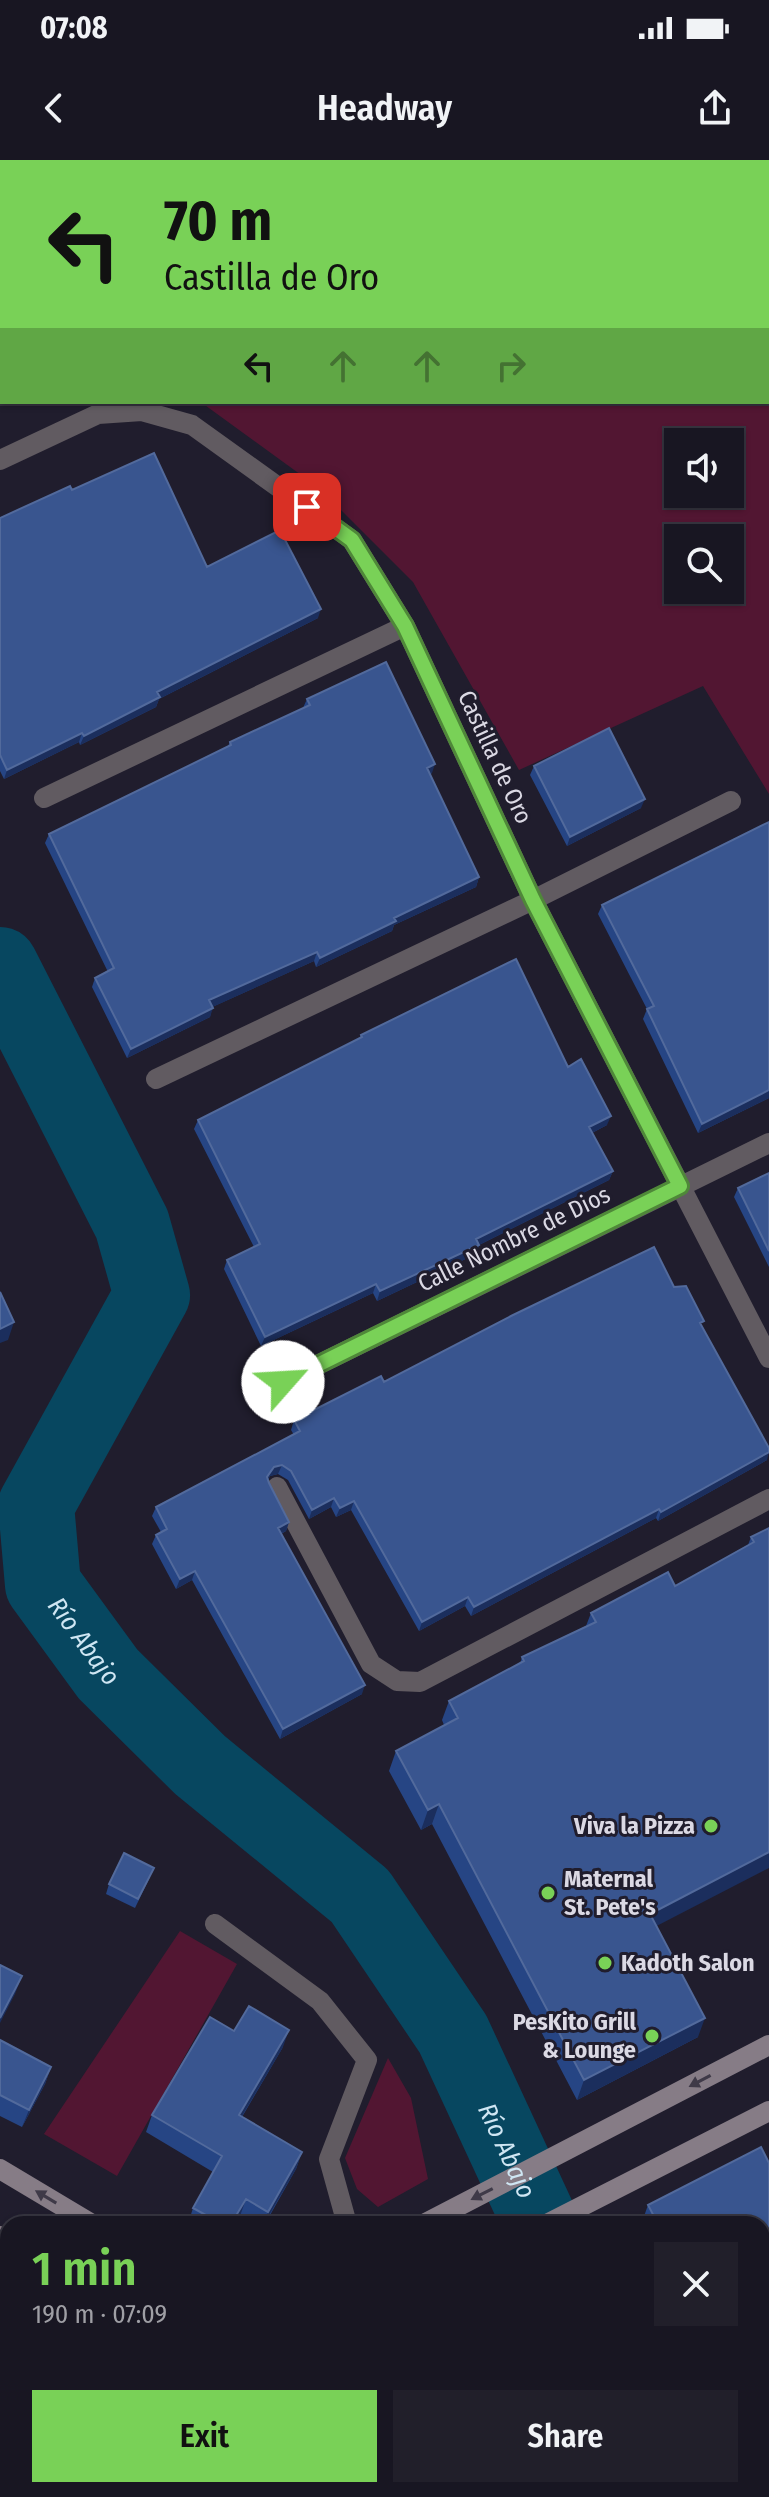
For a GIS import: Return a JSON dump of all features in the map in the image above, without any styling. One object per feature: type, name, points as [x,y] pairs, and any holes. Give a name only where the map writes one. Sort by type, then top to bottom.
[{"type":"street","name":"Castilla de Oro","points":[[0,460],[98,414],[142,411],[192,425],[352,540],[405,626],[533,900],[769,1358]]},
{"type":"street","points":[[44,798],[405,626]]},
{"type":"street","points":[[156,1079],[533,900],[731,801]]},
{"type":"street","name":"Calle Nombre de Dios","points":[[283,1382],[769,1143]]},
{"type":"street","points":[[277,1487],[371,1664],[397,1681],[420,1682],[769,1499]]},
{"type":"street","points":[[215,1924],[320,2001],[367,2060],[329,2159],[345,2216]]},
{"type":"street","points":[[440,2216],[769,2045]]},
{"type":"street","points":[[563,2216],[769,2111]]},
{"type":"street","points":[[0,2169],[79,2216]]},
{"type":"green space","points":[[203,404],[769,404],[769,794],[703,686],[519,770],[413,582],[319,488]]},
{"type":"green space","points":[[180,1931],[237,1964],[117,2176],[44,2134]]},
{"type":"green space","points":[[388,2058],[411,2098],[428,2179],[378,2207],[357,2189],[345,2158]]},
{"type":"building","points":[[154,453],[207,567],[280,530],[321,609],[157,692],[160,697],[84,736],[82,733],[7,770],[0,755],[0,518]]},
{"type":"building","points":[[386,662],[435,764],[427,768],[479,877],[320,958],[317,952],[209,1000],[213,1008],[131,1049],[95,978],[114,968],[49,834],[310,705],[307,699]]},
{"type":"building","points":[[609,728],[645,799],[570,837],[534,766]]},
{"type":"building","points":[[769,822],[769,1090],[702,1124],[647,1009],[654,1006],[602,905]]},
{"type":"building","points":[[516,959],[568,1067],[581,1059],[611,1116],[589,1127],[613,1171],[476,1239],[479,1245],[380,1291],[376,1284],[265,1337],[227,1260],[260,1244],[198,1120]]},
{"type":"building","points":[[769,1173],[769,1251],[738,1188]]},
{"type":"building","points":[[654,1247],[674,1287],[686,1286],[704,1321],[700,1323],[769,1452],[661,1512],[659,1509],[474,1607],[468,1597],[422,1622],[354,1501],[340,1508],[334,1498],[312,1510],[291,1471],[282,1465],[274,1467],[267,1477],[289,1522],[278,1528],[365,1685],[283,1729],[195,1571],[180,1579],[156,1535],[167,1529],[156,1507],[300,1431],[294,1420],[381,1376],[384,1382]]},
{"type":"building","points":[[0,1292],[14,1322],[0,1329]]},
{"type":"building","points":[[769,1528],[769,1852],[650,1914],[705,2018],[584,2080],[439,1804],[428,1810],[396,1751],[458,1718],[449,1701],[524,1661],[522,1657],[596,1622],[591,1613],[668,1572],[675,1586],[754,1542],[751,1537]]},
{"type":"building","points":[[124,1853],[154,1868],[138,1899],[109,1884]]},
{"type":"building","points":[[0,1965],[22,1976],[0,2018]]},
{"type":"building","points":[[249,2006],[289,2030],[239,2115],[302,2152],[268,2212],[246,2199],[236,2216],[208,2216],[193,2208],[222,2156],[152,2115],[210,2017],[234,2031]]},
{"type":"building","points":[[0,2040],[51,2067],[29,2110],[0,2095]]},
{"type":"building","points":[[761,2147],[769,2163],[769,2216],[654,2216],[648,2205]]},
{"type":"waterway","name":"Río Abajo","points":[[0,965],[132,1224],[152,1295],[36,1505],[43,1585],[108,1674],[200,1765],[360,1896],[453,2034],[537,2216]]},
{"type":"place","name":"Viva la Pizza","points":[[711,1826]]},
{"type":"place","name":"Maternal St. Pete's","points":[[548,1893]]},
{"type":"place","name":"Kadoth Salon","points":[[605,1963]]},
{"type":"place","name":"PesKito Grill & Lounge","points":[[652,2036]]},
{"type":"route","points":[[283,1382],[680,1186],[533,900],[405,626],[352,540],[307,507]]}]
